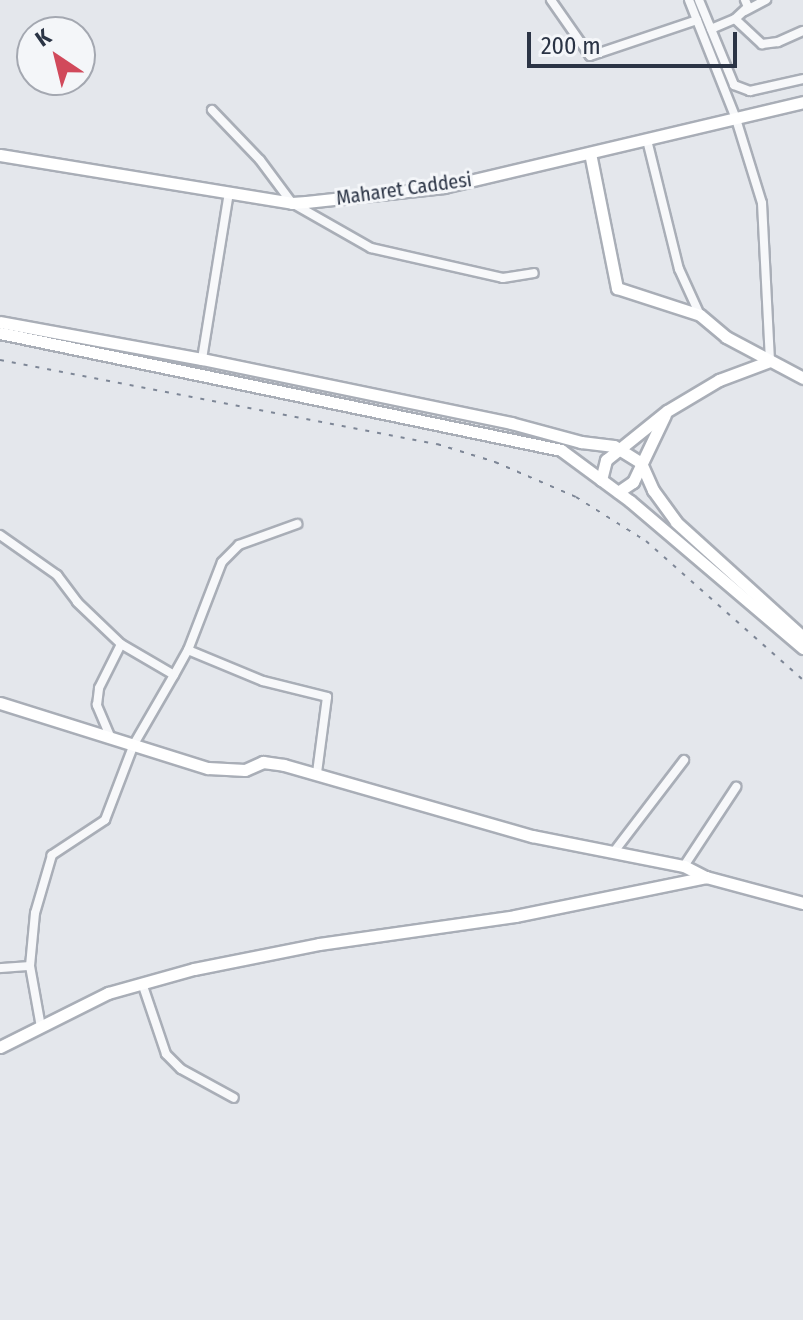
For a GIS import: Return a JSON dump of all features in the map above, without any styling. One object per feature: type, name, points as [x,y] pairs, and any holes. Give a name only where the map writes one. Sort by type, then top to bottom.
[{"type":"street","points":[[551,0],[590,56],[697,20]]},
{"type":"street","points":[[689,0],[736,119],[762,203],[770,361]]},
{"type":"street","points":[[699,0],[734,85],[750,91],[803,79]]},
{"type":"street","points":[[744,12],[748,7],[745,0]]},
{"type":"street","points":[[711,29],[735,19],[763,1]]},
{"type":"street","points":[[735,19],[762,44],[778,42],[803,31]]},
{"type":"street","name":"Maharet Caddesi","points":[[0,155],[292,203],[444,187],[803,102]]},
{"type":"street","points":[[212,110],[260,160],[292,203],[371,248],[503,278],[534,273]]},
{"type":"street","points":[[647,140],[679,269],[700,315]]},
{"type":"street","points":[[590,153],[617,288],[700,315],[726,337],[803,378]]},
{"type":"street","points":[[202,359],[229,192]]},
{"type":"street","points":[[0,322],[202,359],[617,448],[641,463],[653,490],[676,522],[803,637]]},
{"type":"street","points":[[0,333],[561,450],[618,492],[803,648]]},
{"type":"street","points":[[601,480],[606,460],[617,448],[667,411],[719,380],[770,361]]},
{"type":"street","points":[[618,492],[633,482],[667,411]]},
{"type":"street","points":[[41,1027],[30,966],[35,913],[52,855],[105,820],[134,744],[188,650],[222,562],[239,545],[297,524]]},
{"type":"street","points":[[0,535],[57,575],[77,602],[121,644],[174,675]]},
{"type":"street","points":[[110,736],[97,705],[99,688],[121,644]]},
{"type":"street","points":[[188,650],[263,681],[327,697],[317,773]]},
{"type":"street","points":[[0,703],[208,768],[245,770],[263,762],[317,773],[532,836],[684,866],[706,877],[803,903]]},
{"type":"street","points":[[613,853],[684,760]]},
{"type":"street","points":[[684,866],[736,787]]},
{"type":"street","points":[[0,1047],[108,993],[194,969],[319,944],[515,916],[706,877]]},
{"type":"street","points":[[0,968],[30,966]]},
{"type":"street","points":[[142,983],[166,1054],[181,1069],[234,1098]]},
{"type":"railway","points":[[0,360],[437,444],[495,462],[576,497],[646,541],[803,680]]}]
